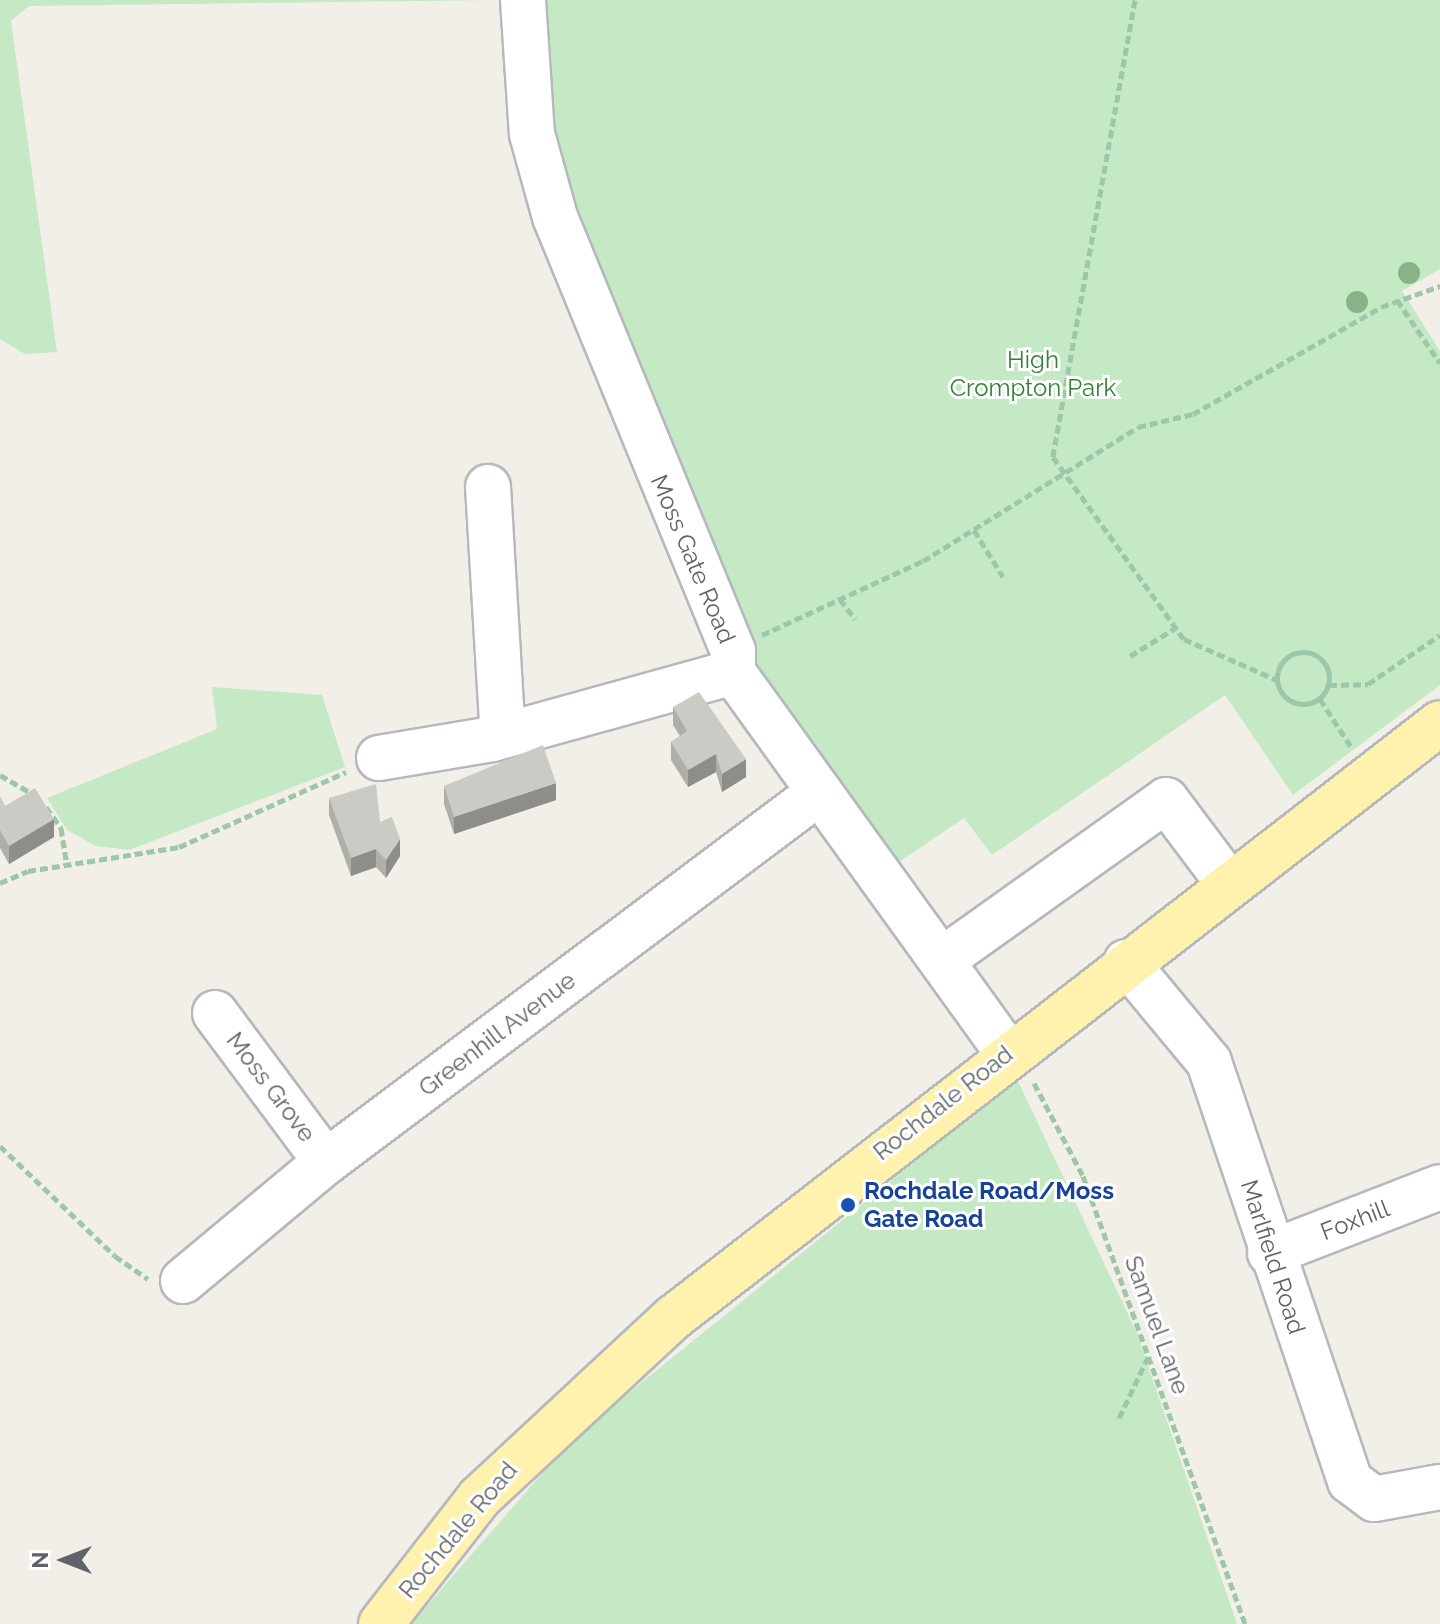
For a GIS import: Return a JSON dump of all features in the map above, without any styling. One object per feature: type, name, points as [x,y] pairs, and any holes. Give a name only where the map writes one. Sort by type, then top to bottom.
[{"type":"main road","name":"Rochdale Road","points":[[381,1624],[479,1498],[576,1401],[1007,1052],[1440,723]]},
{"type":"street","name":"Moss Gate Road","points":[[523,0],[532,134],[555,217],[733,662],[817,794],[1007,1052]]},
{"type":"street","points":[[488,487],[503,736]]},
{"type":"street","points":[[379,758],[503,736],[733,662]]},
{"type":"street","name":"Greenhill Avenue","points":[[183,1281],[326,1162],[817,794]]},
{"type":"street","points":[[942,960],[1166,800],[1229,884]]},
{"type":"street","name":"Marlfield Road","points":[[1126,962],[1209,1062],[1270,1253],[1350,1481],[1374,1499],[1440,1487]]},
{"type":"street","name":"Moss Grove","points":[[215,1013],[326,1162]]},
{"type":"street","name":"Foxhill","points":[[1270,1253],[1440,1187]]},
{"type":"path","points":[[1135,0],[1072,325],[1053,457],[1184,639],[1277,680],[1291,701],[1320,699]]},
{"type":"path","points":[[733,662],[840,599],[1068,477],[1138,427],[1193,414],[1397,300],[1440,286]]},
{"type":"path","points":[[1397,300],[1440,363]]},
{"type":"path","points":[[974,530],[1003,577]]},
{"type":"path","points":[[840,599],[855,619]]},
{"type":"path","points":[[1130,656],[1177,627]]},
{"type":"path","points":[[1329,685],[1368,684],[1440,635]]},
{"type":"path","points":[[1277,680],[1287,657],[1303,651],[1326,664],[1329,685],[1320,699]]},
{"type":"path","points":[[1320,699],[1370,777]]},
{"type":"path","points":[[1,882],[67,864],[179,847],[379,758]]},
{"type":"path","points":[[0,775],[48,810],[61,828],[67,864]]},
{"type":"path","name":"Samuel Lane","points":[[1007,1052],[1035,1085],[1083,1176],[1245,1624]]},
{"type":"path","points":[[0,1146],[115,1256],[151,1280],[183,1281]]},
{"type":"path","points":[[1119,1418],[1149,1354]]},
{"type":"green space","points":[[0,0],[498,0],[29,6],[11,21],[57,352],[25,354],[0,339]]},
{"type":"green space","name":"High Crompton Park","points":[[539,0],[1440,0],[1440,269],[1402,291],[1440,351],[1440,685],[1293,795],[1225,695],[992,855],[964,818],[896,864],[756,666],[586,278],[550,134]]},
{"type":"green space","points":[[212,687],[322,695],[345,767],[129,850],[96,846],[67,830],[47,798],[217,729]]},
{"type":"green space","points":[[1017,1079],[1136,1331],[1237,1624],[411,1624],[573,1438]]},
{"type":"building","points":[[699,692],[746,759],[722,774],[716,754],[688,770],[671,742],[687,731],[673,707]]},
{"type":"building","points":[[543,745],[556,783],[454,817],[444,786]]},
{"type":"building","points":[[376,784],[380,822],[392,817],[400,839],[386,860],[376,849],[351,858],[329,798]]},
{"type":"building","points":[[35,788],[54,819],[9,846],[0,830],[0,797],[5,806]]},
{"type":"place","name":"Rochdale Road/Moss Gate Road","points":[[848,1205]]}]
